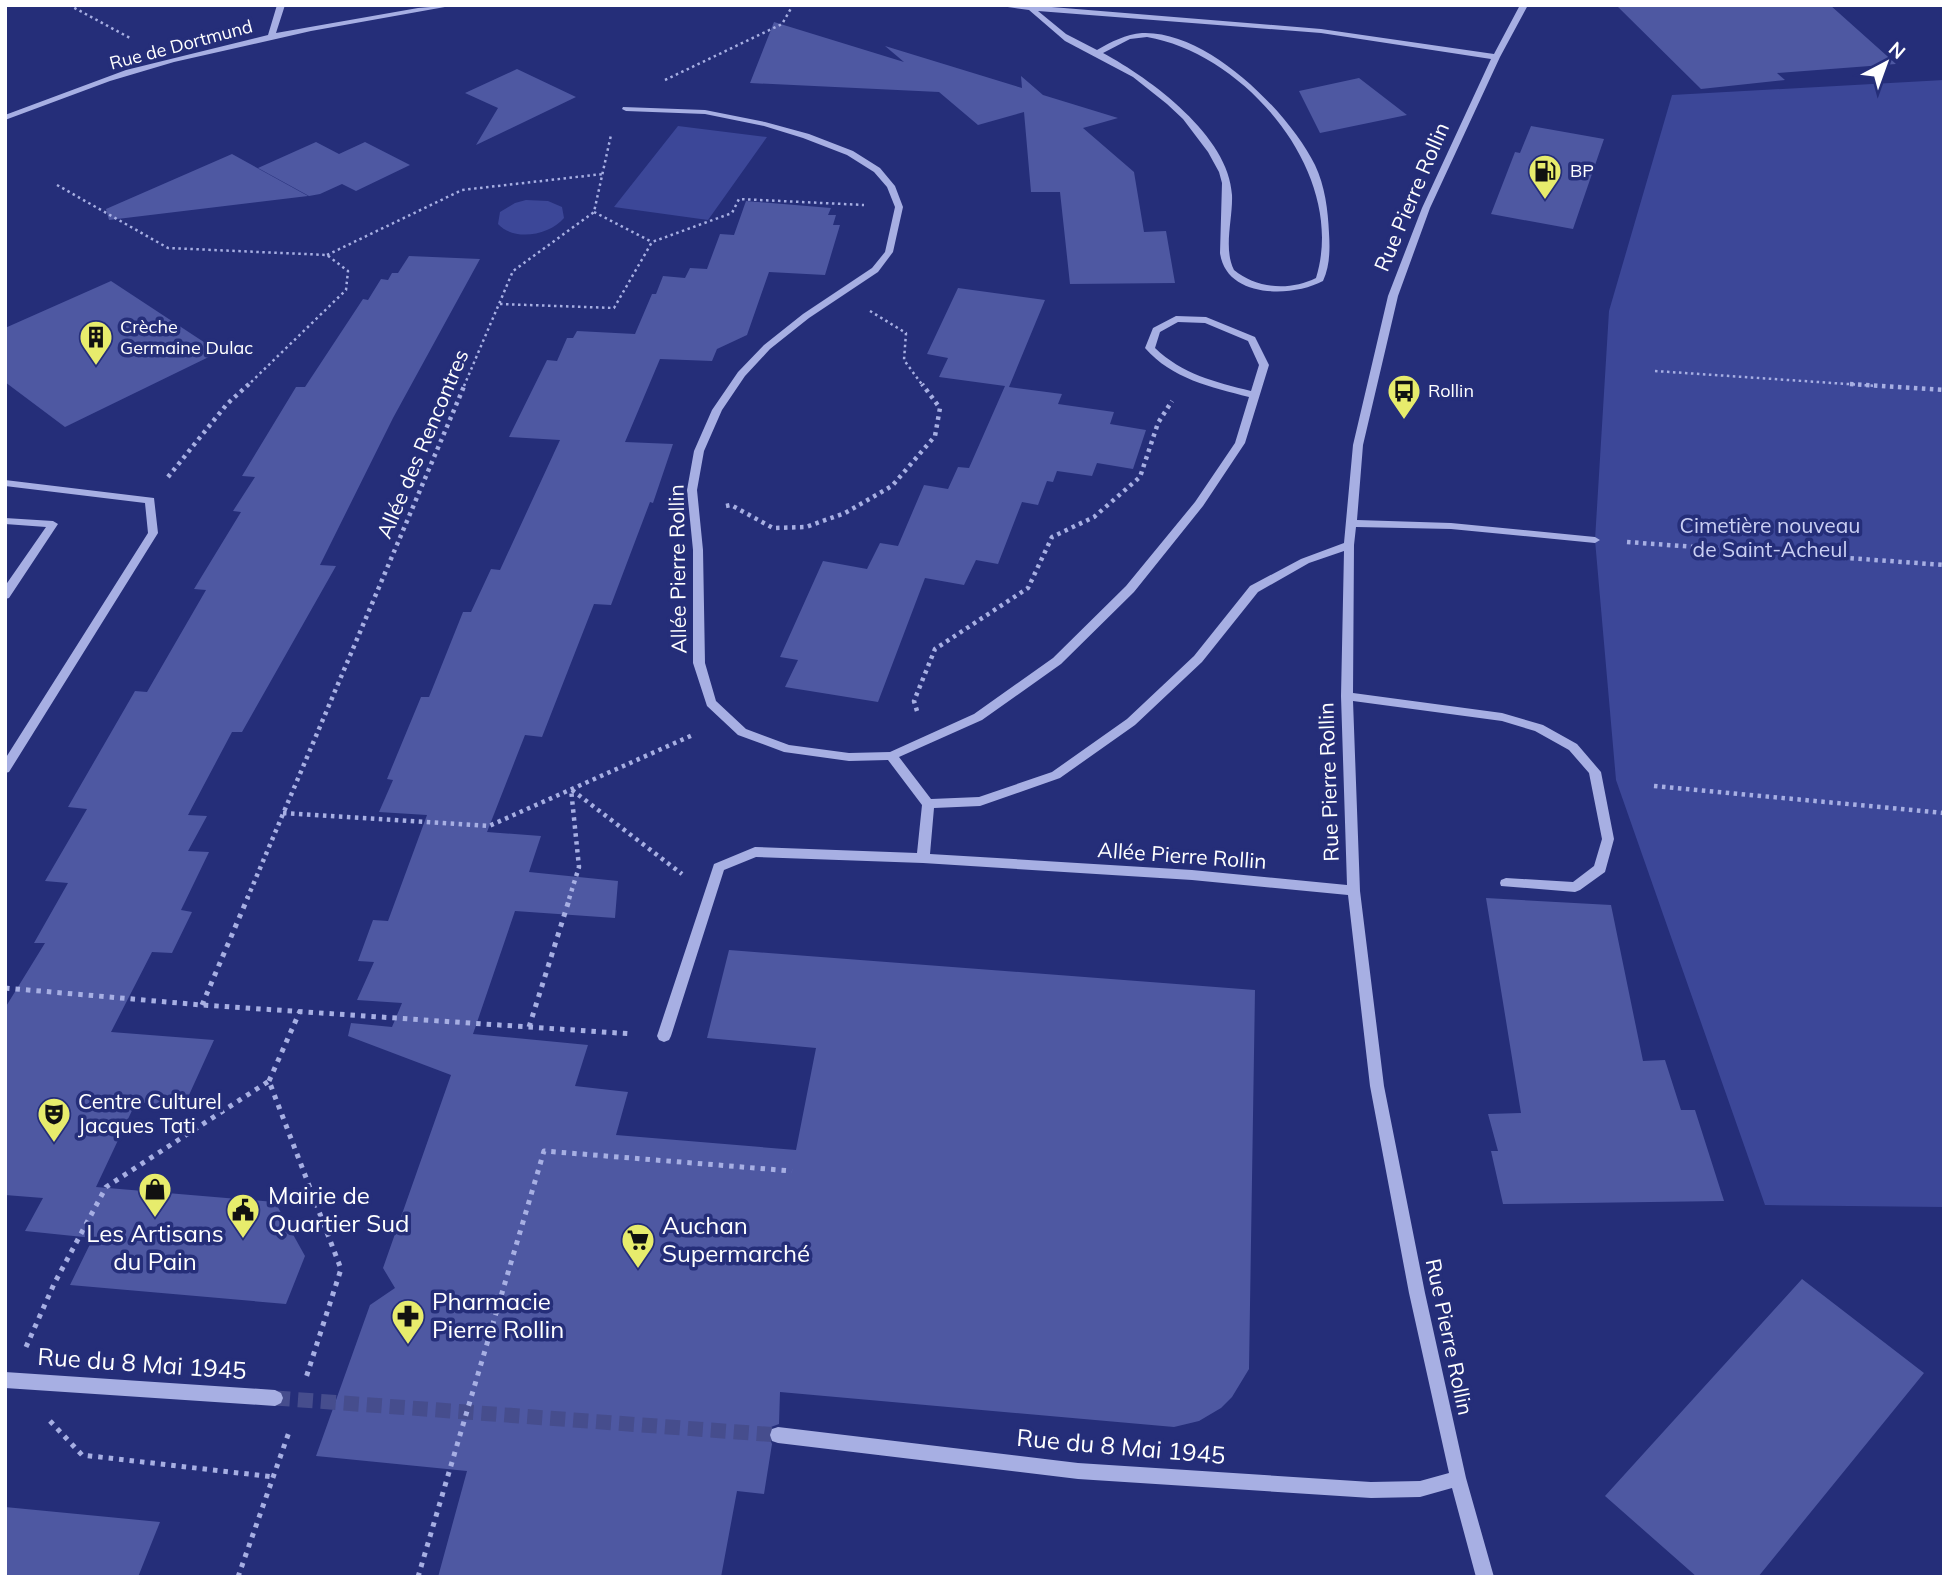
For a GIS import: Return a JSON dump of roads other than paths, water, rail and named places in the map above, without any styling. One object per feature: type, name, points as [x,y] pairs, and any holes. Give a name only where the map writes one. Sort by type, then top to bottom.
[{"type":"street","points":[[271,38],[281,5]]},
{"type":"street","name":"Rue de Dortmund","points":[[5,118],[88,86],[170,60],[271,38],[453,5]]},
{"type":"street","points":[[997,5],[1321,31],[1496,57]]},
{"type":"street","points":[[1111,15],[1114,5]]},
{"type":"street","points":[[1352,5],[1388,5]]},
{"type":"street","name":"Rue Pierre Rollin","points":[[1481,1574],[1417,1293],[1377,1086],[1354,891],[1347,696],[1349,545],[1358,445],[1369,388],[1394,296],[1426,208],[1496,57],[1524,5]]},
{"type":"street","points":[[1031,8],[1067,39],[1098,53],[1157,90],[1200,133],[1229,188],[1223,257],[1230,271],[1251,282],[1280,290],[1297,289],[1320,279],[1325,249],[1320,188],[1306,156],[1287,125],[1230,72],[1207,56],[1166,37],[1127,37],[1098,53]]},
{"type":"street","name":"Allée Pierre Rollin","points":[[626,110],[705,112],[765,124],[806,136],[850,153],[877,170],[891,186],[900,207],[889,252],[875,270],[806,316],[767,347],[741,374],[717,410],[699,451],[692,490],[699,573],[699,663],[711,703],[742,732],[788,749],[849,757],[891,756],[978,716],[1056,661],[1130,589],[1199,504],[1240,443],[1264,365],[1252,339],[1206,320],[1176,319],[1156,330],[1150,348],[1164,364],[1189,377],[1254,396]]},
{"type":"street","points":[[5,483],[150,500],[153,533],[5,769]]},
{"type":"street","points":[[5,521],[53,524],[5,595]]},
{"type":"street","points":[[1350,523],[1439,526],[1595,540]]},
{"type":"street","points":[[929,804],[980,801],[1056,775],[1131,722],[1198,659],[1254,589],[1305,561],[1349,545]]},
{"type":"street","points":[[1347,696],[1502,717],[1539,728],[1573,747],[1595,772],[1608,839],[1600,869],[1575,887],[1506,883]]},
{"type":"street","points":[[891,756],[929,804],[923,858]]},
{"type":"street","name":"Allée Pierre Rollin","points":[[664,1036],[719,867],[755,852],[923,858],[1192,874],[1354,891]]},
{"type":"street","name":"Rue du 8 Mai 1945","points":[[5,1380],[275,1398]]},
{"type":"street","name":"Rue du 8 Mai 1945","points":[[778,1435],[1078,1471],[1371,1490],[1420,1489],[1458,1478]]},
{"type":"tunnel","points":[[275,1398],[778,1435]]},
{"type":"place","name":"BP","points":[[1545,201]]},
{"type":"place","name":"Crèche Germaine Dulac","points":[[96,367]]},
{"type":"place","name":"Rollin","points":[[1404,421]]},
{"type":"place","name":"Centre Culturel Jacques Tati","points":[[54,1144]]},
{"type":"place","name":"Les Artisans du Pain","points":[[155,1219]]},
{"type":"place","name":"Mairie de Quartier Sud","points":[[243,1240]]},
{"type":"place","name":"Auchan Supermarché","points":[[638,1270]]},
{"type":"place","name":"Pharmacie Pierre Rollin","points":[[408,1346]]},
{"type":"park label","name":"Cimetière nouveau de Saint-Acheul","points":[[1770,538]]}]
